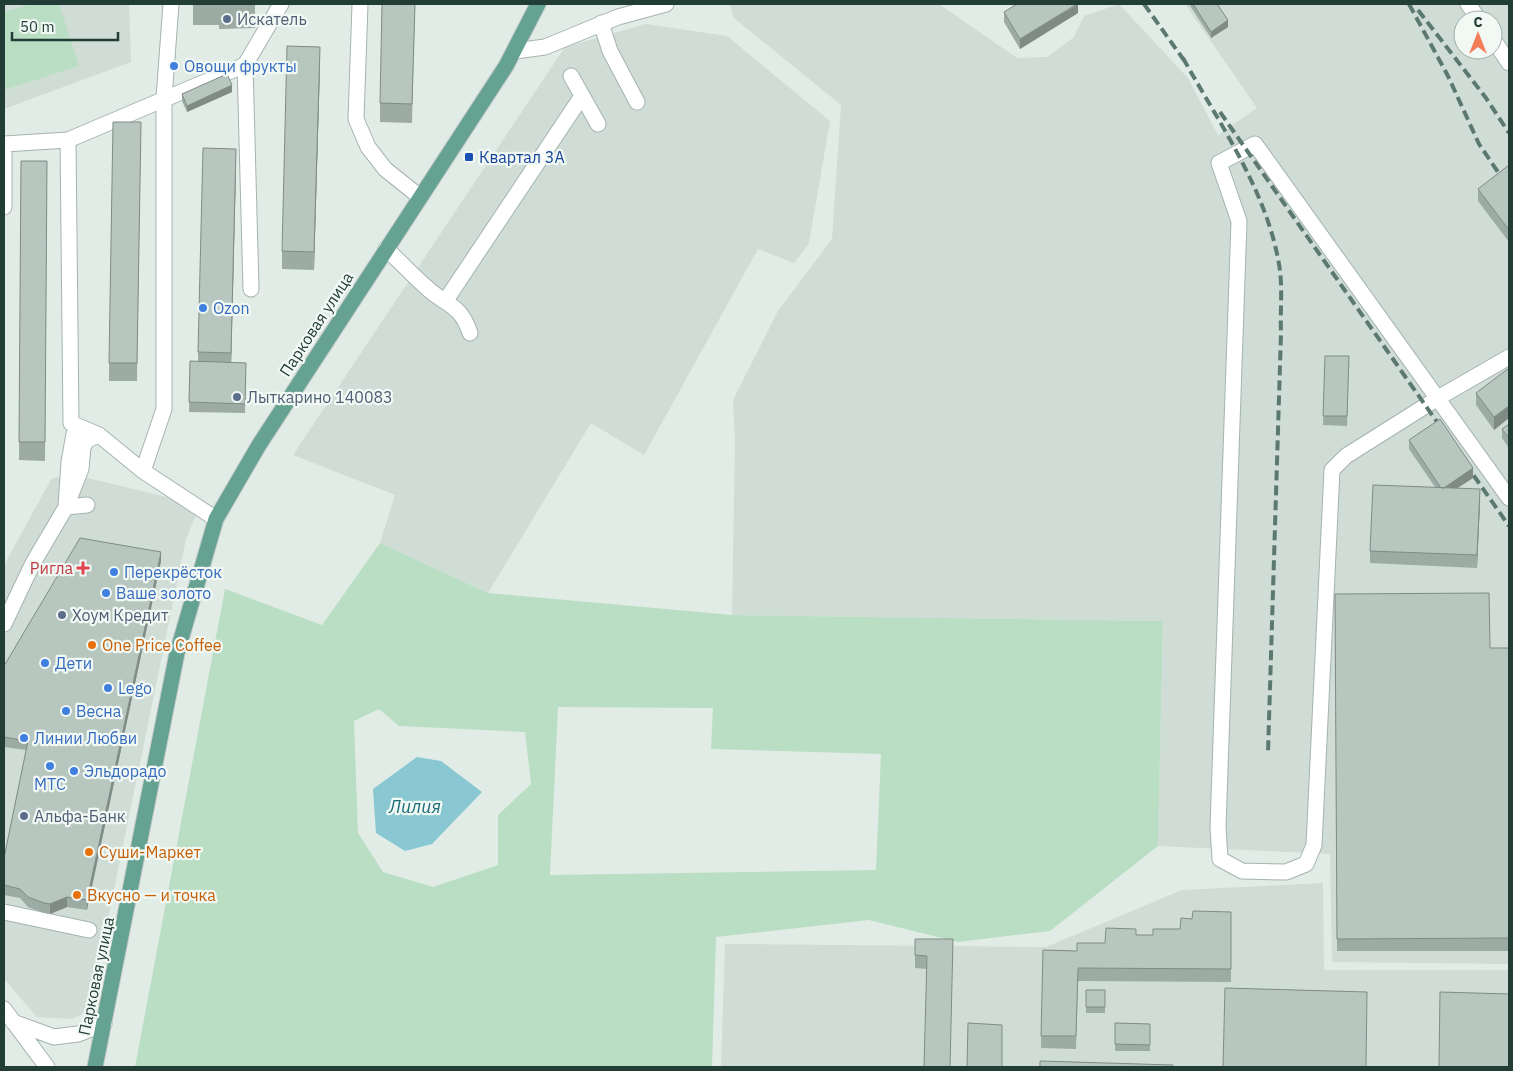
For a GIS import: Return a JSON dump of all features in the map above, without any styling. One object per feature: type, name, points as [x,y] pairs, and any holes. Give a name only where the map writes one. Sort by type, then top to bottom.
[{"type":"main road","name":"Парковая улица","points":[[95,1067],[177,653],[216,519],[258,445],[515,51],[538,4]]},
{"type":"street","points":[[143,470],[164,409],[164,98],[171,4]]},
{"type":"street","points":[[251,289],[245,65],[281,4]]},
{"type":"street","points":[[360,4],[356,119],[368,147],[385,169],[420,197]]},
{"type":"street","points":[[515,51],[545,47],[601,24],[666,4]]},
{"type":"street","points":[[601,24],[610,51],[637,102]]},
{"type":"street","points":[[4,207],[4,144],[68,140],[245,65]]},
{"type":"street","points":[[572,76],[598,124]]},
{"type":"street","points":[[446,300],[582,96]]},
{"type":"street","points":[[68,140],[71,423],[99,435],[143,470],[216,519]]},
{"type":"street","points":[[1509,357],[1438,398],[1346,456],[1332,470],[1314,845],[1306,864],[1286,872],[1242,871],[1220,859],[1218,827],[1239,221],[1219,163],[1255,144],[1438,398],[1509,498]]},
{"type":"street","points":[[386,249],[427,289],[446,300],[465,319],[470,334]]},
{"type":"street","points":[[66,507],[69,462],[74,434],[79,427]]},
{"type":"street","points":[[4,624],[33,563],[66,507],[81,469],[82,447],[88,440],[99,435]]},
{"type":"street","points":[[66,507],[87,505]]},
{"type":"street","points":[[4,912],[90,930]]},
{"type":"street","points":[[4,1009],[47,1067]]},
{"type":"street","points":[[14,1022],[54,1038],[78,1034],[104,1024]]},
{"type":"shaded area","points":[[4,4],[129,4],[131,62],[4,109]]},
{"type":"shaded area","points":[[729,4],[939,4],[1017,58],[1047,57],[1074,37],[1084,16],[1119,4],[1188,78],[1218,135],[1257,108],[1185,4],[1509,4],[1509,964],[1332,962],[1330,854],[1158,846],[1163,621],[732,615],[735,440],[733,400],[778,311],[832,239],[841,105],[734,18]]},
{"type":"shaded area","points":[[646,24],[727,36],[830,121],[809,243],[794,263],[758,249],[644,455],[591,423],[488,593],[380,543],[395,495],[293,455],[565,47]]},
{"type":"shaded area","points":[[79,476],[200,505],[186,539],[89,1011],[72,1019],[37,1017],[4,979],[4,565],[52,478]]},
{"type":"shaded area","points":[[1323,883],[1324,970],[1509,970],[1509,1067],[721,1067],[725,944],[1046,947],[1182,890]]},
{"type":"green space","points":[[31,4],[59,4],[79,66],[4,90],[4,12]]},
{"type":"green space","points":[[380,543],[488,593],[732,615],[1163,621],[1158,846],[1050,931],[958,942],[869,920],[716,937],[712,1067],[135,1067],[225,589],[322,625]],"holes":[[[558,707],[713,708],[711,749],[881,754],[876,870],[550,875]],[[379,709],[399,726],[525,732],[531,784],[498,815],[498,865],[433,887],[383,872],[358,833],[354,721]]]},
{"type":"water","name":"Лилия","points":[[417,757],[441,761],[482,792],[432,844],[405,851],[376,833],[373,789]]},
{"type":"building","points":[[382,4],[415,4],[412,104],[380,103]]},
{"type":"building","points":[[1017,4],[1077,4],[1020,39],[1004,12]]},
{"type":"building","points":[[1193,4],[1217,4],[1228,20],[1211,32]]},
{"type":"building","points":[[287,46],[320,47],[314,252],[282,251]]},
{"type":"building","points":[[227,74],[232,85],[187,106],[182,94]]},
{"type":"building","points":[[113,122],[141,122],[137,363],[109,363]]},
{"type":"building","points":[[203,148],[236,149],[231,353],[198,352]]},
{"type":"building","points":[[21,161],[47,161],[45,442],[19,442]]},
{"type":"building","points":[[1509,165],[1509,230],[1478,189]]},
{"type":"building","points":[[1325,356],[1349,356],[1347,416],[1323,416]]},
{"type":"building","points":[[190,361],[246,363],[245,404],[189,402]]},
{"type":"building","points":[[1509,368],[1509,406],[1494,417],[1476,393]]},
{"type":"building","points":[[1440,419],[1473,468],[1444,488],[1441,488],[1409,440]]},
{"type":"building","points":[[1509,424],[1509,438],[1502,429]]},
{"type":"building","points":[[1373,485],[1480,489],[1477,555],[1370,551]]},
{"type":"building","name":"Весна","points":[[80,538],[161,552],[87,900],[67,897],[50,904],[28,897],[20,889],[4,885],[4,858],[28,741],[4,737],[4,666]]},
{"type":"building","points":[[1489,593],[1490,648],[1509,648],[1509,938],[1337,939],[1335,594]]},
{"type":"building","points":[[1193,911],[1231,912],[1231,969],[1078,968],[1076,1036],[1041,1036],[1043,950],[1077,951],[1077,943],[1105,943],[1106,928],[1136,929],[1136,935],[1153,935],[1153,929],[1180,929],[1181,918],[1192,919]]},
{"type":"building","points":[[915,939],[953,939],[950,1067],[924,1067],[927,956],[915,955]]},
{"type":"building","points":[[1225,988],[1367,992],[1366,1067],[1223,1067]]},
{"type":"building","points":[[1086,990],[1105,990],[1105,1007],[1086,1007]]},
{"type":"building","points":[[1440,992],[1509,994],[1509,1067],[1439,1067]]},
{"type":"building","points":[[968,1023],[1002,1025],[1002,1067],[967,1067]]},
{"type":"building","points":[[1115,1023],[1150,1024],[1150,1045],[1115,1044]]},
{"type":"building","points":[[1040,1061],[1173,1065],[1173,1067],[1040,1067]]},
{"type":"railway","points":[[1144,4],[1186,63]]},
{"type":"railway","points":[[1409,4],[1448,76],[1479,144],[1504,181]]},
{"type":"railway","points":[[1418,10],[1486,98],[1509,133]]},
{"type":"railway","points":[[1183,58],[1240,157],[1264,209],[1273,236],[1280,272],[1281,333],[1268,752]]},
{"type":"railway","points":[[1220,112],[1444,432]]},
{"type":"railway","points":[[1465,463],[1509,526]]},
{"type":"place","name":"Искатель","points":[[227,19]]},
{"type":"place","name":"Овощи фрукты","points":[[174,66]]},
{"type":"place","name":"Квартал 3А","points":[[469,157]]},
{"type":"place","name":"Ozon","points":[[203,308]]},
{"type":"place","name":"Лыткарино 140083","points":[[237,397]]},
{"type":"place","name":"Ригла","points":[[83,568]]},
{"type":"place","name":"Перекрёсток","points":[[114,572]]},
{"type":"place","name":"Ваше золото","points":[[106,593]]},
{"type":"place","name":"Хоум Кредит","points":[[62,615]]},
{"type":"place","name":"One Price Coffee","points":[[92,645]]},
{"type":"place","name":"Дети","points":[[45,663]]},
{"type":"place","name":"Lego","points":[[108,688]]},
{"type":"place","name":"Весна","points":[[66,711]]},
{"type":"place","name":"Линии Любви","points":[[24,738]]},
{"type":"place","name":"МТС","points":[[50,766]]},
{"type":"place","name":"Эльдорадо","points":[[74,771]]},
{"type":"place","name":"Альфа-Банк","points":[[24,816]]},
{"type":"place","name":"Суши-Маркет","points":[[89,852]]},
{"type":"place","name":"Вкусно — и точка","points":[[77,895]]}]
